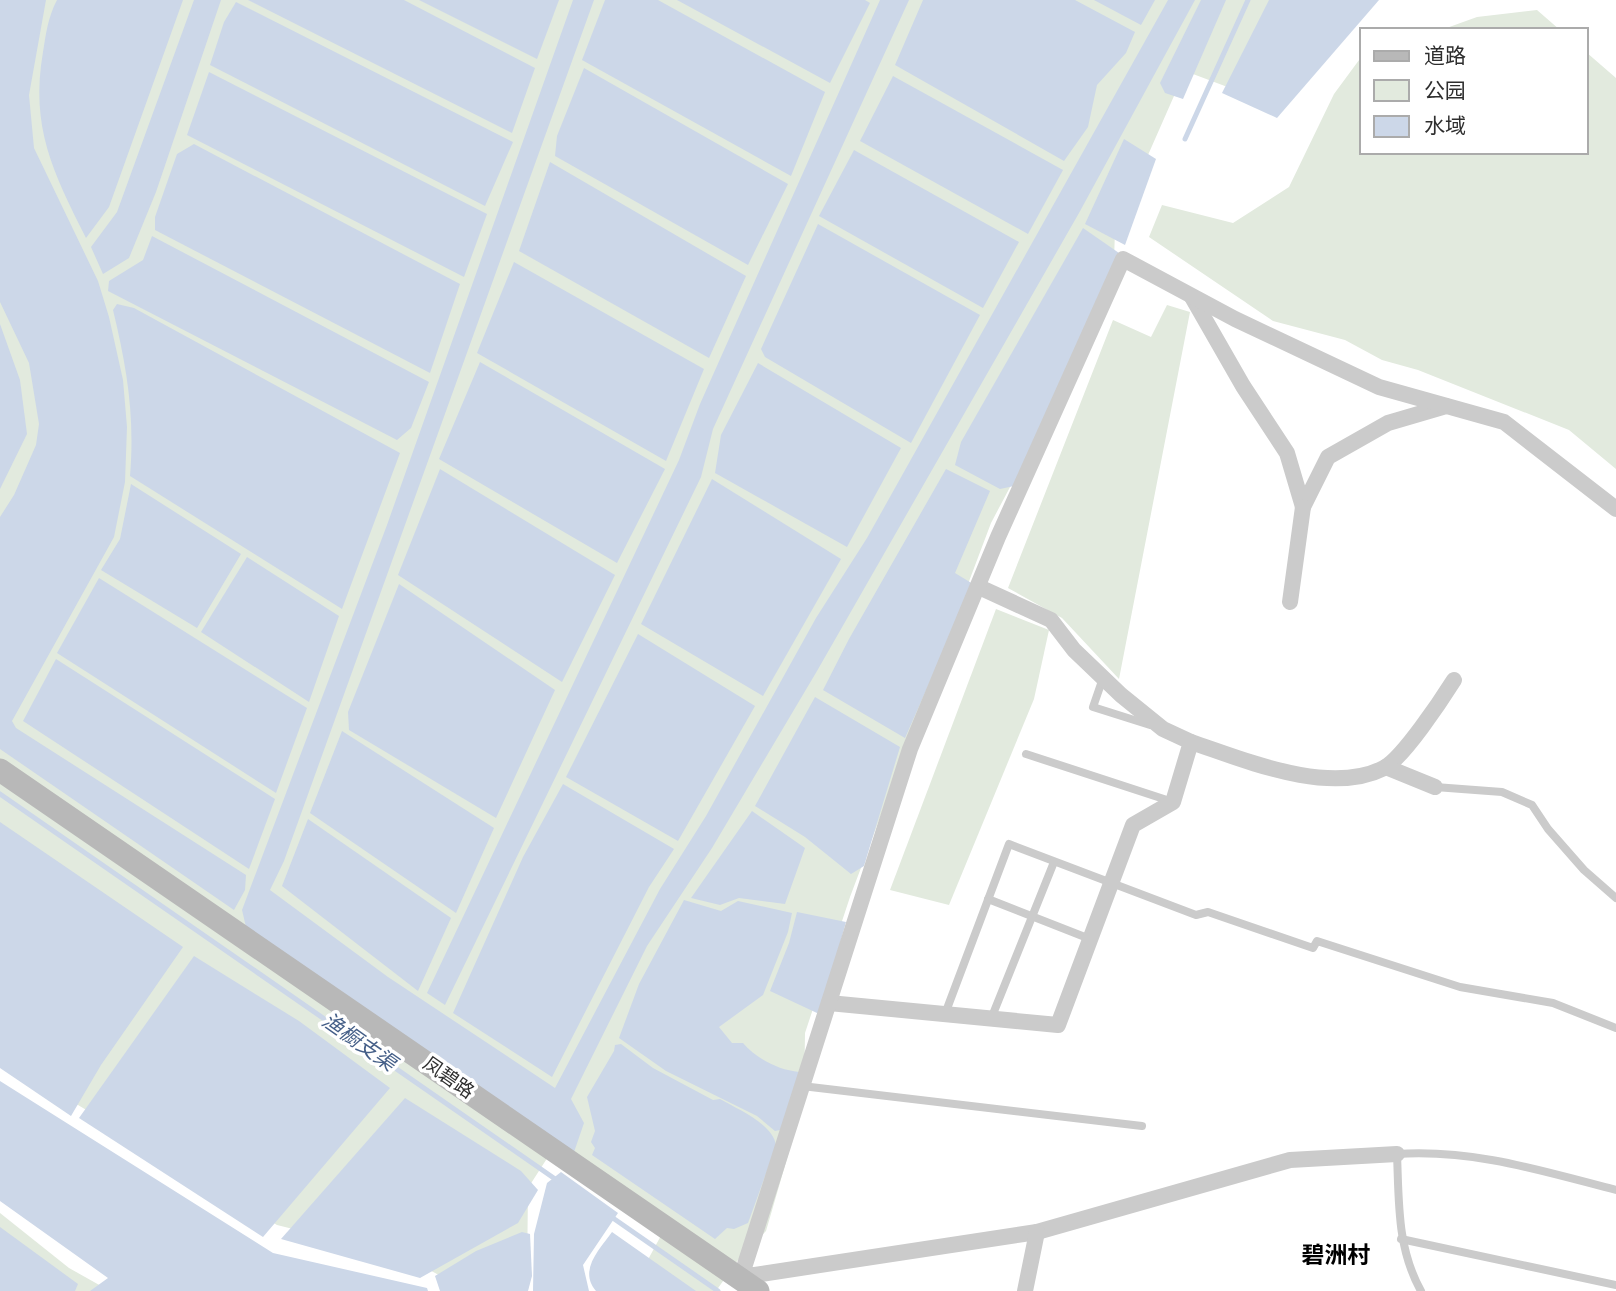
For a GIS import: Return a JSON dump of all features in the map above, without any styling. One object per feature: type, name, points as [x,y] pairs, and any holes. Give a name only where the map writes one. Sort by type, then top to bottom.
[{"type":"main road","name":"凤碧路","points":[[0,770],[749,1284]]},
{"type":"street","points":[[1397,1154],[1290,1160],[1037,1232],[749,1284],[802,1086],[910,749],[1124,258],[1235,320],[1380,387],[1504,422],[1616,509]]},
{"type":"street","points":[[1191,295],[1243,386],[1287,453],[1303,508]]},
{"type":"street","points":[[1290,602],[1303,508],[1328,457],[1388,423],[1448,405]]},
{"type":"street","points":[[979,587],[1051,620],[1074,650],[1163,729],[1191,743],[1293,775],[1353,776],[1386,767],[1433,715],[1454,680]]},
{"type":"street","points":[[829,1003],[1058,1026],[1133,825],[1173,802],[1191,743]]},
{"type":"street","points":[[1386,767],[1435,786]]},
{"type":"street","points":[[1025,1291],[1037,1232]]},
{"type":"lane","points":[[1103,678],[1093,706],[1163,729]]},
{"type":"lane","points":[[1026,754],[1173,802]]},
{"type":"lane","points":[[1435,786],[1502,792],[1532,805],[1548,829],[1584,870],[1616,898]]},
{"type":"lane","points":[[945,1014],[1009,844],[1196,915],[1208,912],[1312,948],[1317,941],[1460,987],[1553,1003],[1616,1028]]},
{"type":"lane","points":[[991,1019],[1054,862]]},
{"type":"lane","points":[[988,899],[1090,939]]},
{"type":"lane","points":[[802,1086],[1142,1126]]},
{"type":"lane","points":[[1421,1291],[1412,1274],[1401,1240],[1397,1154],[1439,1151],[1491,1159],[1616,1189]]},
{"type":"lane","points":[[1401,1240],[1616,1285]]},
{"type":"green space","points":[[0,0],[1370,0],[1275,105],[1185,71],[1115,230],[1113,292],[991,523],[850,897],[805,1033],[804,1100],[766,1231],[738,1260],[716,1291],[631,1291],[670,1219],[555,1146],[528,1188],[527,1280],[469,1291],[405,1257],[277,1225],[0,1058]]},
{"type":"green space","points":[[1537,10],[1558,28],[1447,28],[1477,17]]},
{"type":"green space","points":[[1588,54],[1616,78],[1616,469],[1569,430],[1418,370],[1382,360],[1345,340],[1273,321],[1149,237],[1162,205],[1233,223],[1289,187],[1334,94],[1360,59],[1360,154],[1588,154]]},
{"type":"green space","points":[[1167,305],[1190,312],[1119,679],[1062,618],[1008,588],[1113,320],[1151,337]]},
{"type":"green space","points":[[996,609],[1049,630],[1034,699],[949,905],[890,890]]},
{"type":"green space","points":[[0,1213],[69,1268],[110,1291],[0,1291]]},
{"type":"water","points":[[0,0],[46,0],[29,95],[34,148],[98,281],[123,380],[127,427],[125,482],[114,537],[12,721],[16,728],[246,875],[245,890],[234,910],[0,749],[0,517],[14,495],[36,445],[39,424],[29,363],[0,302]]},
{"type":"water","points":[[57,0],[183,0],[109,207],[86,238],[54,170],[42,126],[40,79],[43,52],[51,13]]},
{"type":"water","points":[[194,0],[221,0],[156,192],[129,258],[103,274],[91,247],[117,212]]},
{"type":"water","points":[[248,0],[404,0],[535,68],[512,133]]},
{"type":"water","points":[[419,0],[559,0],[537,59]]},
{"type":"water","points":[[573,0],[594,0],[284,861],[270,890],[388,977],[555,1088],[660,889],[706,816],[816,618],[867,538],[1168,0],[1195,0],[1079,213],[817,671],[712,848],[647,946],[571,1099],[584,1123],[573,1155],[246,927],[242,910],[387,525]]},
{"type":"water","points":[[605,0],[658,0],[825,92],[791,176],[582,60]]},
{"type":"water","points":[[677,0],[865,0],[870,3],[830,83]]},
{"type":"water","points":[[880,0],[909,0],[713,429],[701,477],[445,1005],[427,993],[679,460],[700,404]]},
{"type":"water","points":[[923,0],[1075,0],[1135,32],[1126,53],[1097,85],[1088,127],[1064,161],[895,65]]},
{"type":"water","points":[[1094,0],[1155,0],[1141,25]]},
{"type":"water","points":[[1201,0],[1226,0],[1183,99],[1165,93],[1160,83]]},
{"type":"water","points":[[1269,0],[1379,0],[1277,118],[1222,93]]},
{"type":"water","points":[[236,2],[513,142],[485,206],[210,65],[224,22]]},
{"type":"water","points":[[584,68],[788,184],[748,265],[555,156],[557,136]]},
{"type":"water","points":[[209,72],[487,214],[464,277],[187,135]]},
{"type":"water","points":[[893,76],[1063,170],[1028,234],[860,141]]},
{"type":"water","points":[[1124,139],[1156,159],[1125,245],[1085,224]]},
{"type":"water","points":[[194,144],[460,284],[430,373],[155,230],[155,217],[177,154]]},
{"type":"water","points":[[854,150],[1019,242],[983,308],[819,216]]},
{"type":"water","points":[[550,162],[746,276],[709,358],[519,251]]},
{"type":"water","points":[[818,224],[980,315],[911,443],[765,357],[761,349]]},
{"type":"water","points":[[1083,228],[1119,253],[1014,486],[1000,489],[955,465],[961,442]]},
{"type":"water","points":[[152,236],[429,382],[411,428],[397,440],[108,291],[109,281],[143,260]]},
{"type":"water","points":[[514,262],[704,369],[666,461],[477,353]]},
{"type":"water","points":[[117,304],[134,308],[400,453],[342,609],[130,476],[131,412],[113,310]]},
{"type":"water","points":[[0,324],[20,380],[27,434],[0,489]]},
{"type":"water","points":[[480,362],[665,469],[617,563],[439,459]]},
{"type":"water","points":[[758,363],[901,448],[847,547],[715,473],[721,435]]},
{"type":"water","points":[[440,469],[615,575],[562,682],[398,575]]},
{"type":"water","points":[[946,469],[990,491],[955,573],[973,584],[905,738],[823,690]]},
{"type":"water","points":[[712,479],[841,559],[763,696],[641,624]]},
{"type":"water","points":[[131,484],[241,554],[197,628],[101,570],[120,539]]},
{"type":"water","points":[[247,557],[339,616],[309,702],[201,632]]},
{"type":"water","points":[[99,578],[307,708],[276,793],[57,653]]},
{"type":"water","points":[[399,584],[555,690],[496,818],[349,730],[348,712]]},
{"type":"water","points":[[638,634],[755,706],[678,841],[566,777]]},
{"type":"water","points":[[56,659],[275,799],[249,869],[23,721]]},
{"type":"water","points":[[815,697],[900,747],[864,866],[851,874],[805,837],[755,806]]},
{"type":"water","points":[[342,731],[494,828],[456,913],[310,813]]},
{"type":"water","points":[[563,784],[674,849],[649,887],[552,1077],[453,1013],[523,857]]},
{"type":"water","points":[[752,811],[805,848],[785,904],[739,898],[720,905],[691,898]]},
{"type":"water","points":[[308,819],[451,918],[418,991],[282,886]]},
{"type":"water","points":[[0,822],[183,947],[101,1065],[71,1116],[0,1068]]},
{"type":"water","points":[[684,900],[721,911],[738,901],[792,913],[788,932],[763,995],[719,1027],[732,1043],[743,1043],[768,1063],[799,1072],[780,1130],[775,1131],[757,1116],[666,1071],[619,1038],[639,984]]},
{"type":"water","points":[[797,912],[846,922],[821,1012],[817,1013],[770,991],[789,943]]},
{"type":"water","points":[[194,956],[299,1021],[390,1088],[263,1237],[79,1118]]},
{"type":"water","points":[[621,1044],[653,1068],[754,1118],[774,1138],[776,1146],[748,1223],[734,1229],[727,1228],[715,1239],[592,1155],[595,1148],[591,1142],[595,1131],[587,1097],[615,1045]]},
{"type":"water","points":[[0,1081],[273,1253],[427,1288],[428,1291],[90,1291],[108,1278],[0,1201]]},
{"type":"water","points":[[405,1098],[521,1171],[538,1190],[518,1223],[420,1278],[281,1239]]},
{"type":"water","points":[[561,1172],[618,1213],[583,1265],[589,1291],[533,1291],[534,1234],[547,1183]]},
{"type":"water","points":[[0,1227],[78,1284],[75,1291],[0,1291]]},
{"type":"water","points":[[522,1232],[530,1234],[532,1276],[528,1291],[440,1291],[435,1276],[476,1251]]},
{"type":"water","points":[[612,1232],[696,1291],[596,1291],[591,1283],[590,1268]]},
{"type":"waterway","points":[[1185,139],[1248,0]]},
{"type":"waterway","name":"渔橱支渠","points":[[0,794],[558,1181]]},
{"type":"waterway","name":"渔橱支渠","points":[[610,1216],[718,1291]]},
{"type":"district","name":"碧洲村","points":[[1336,1255]]}]
